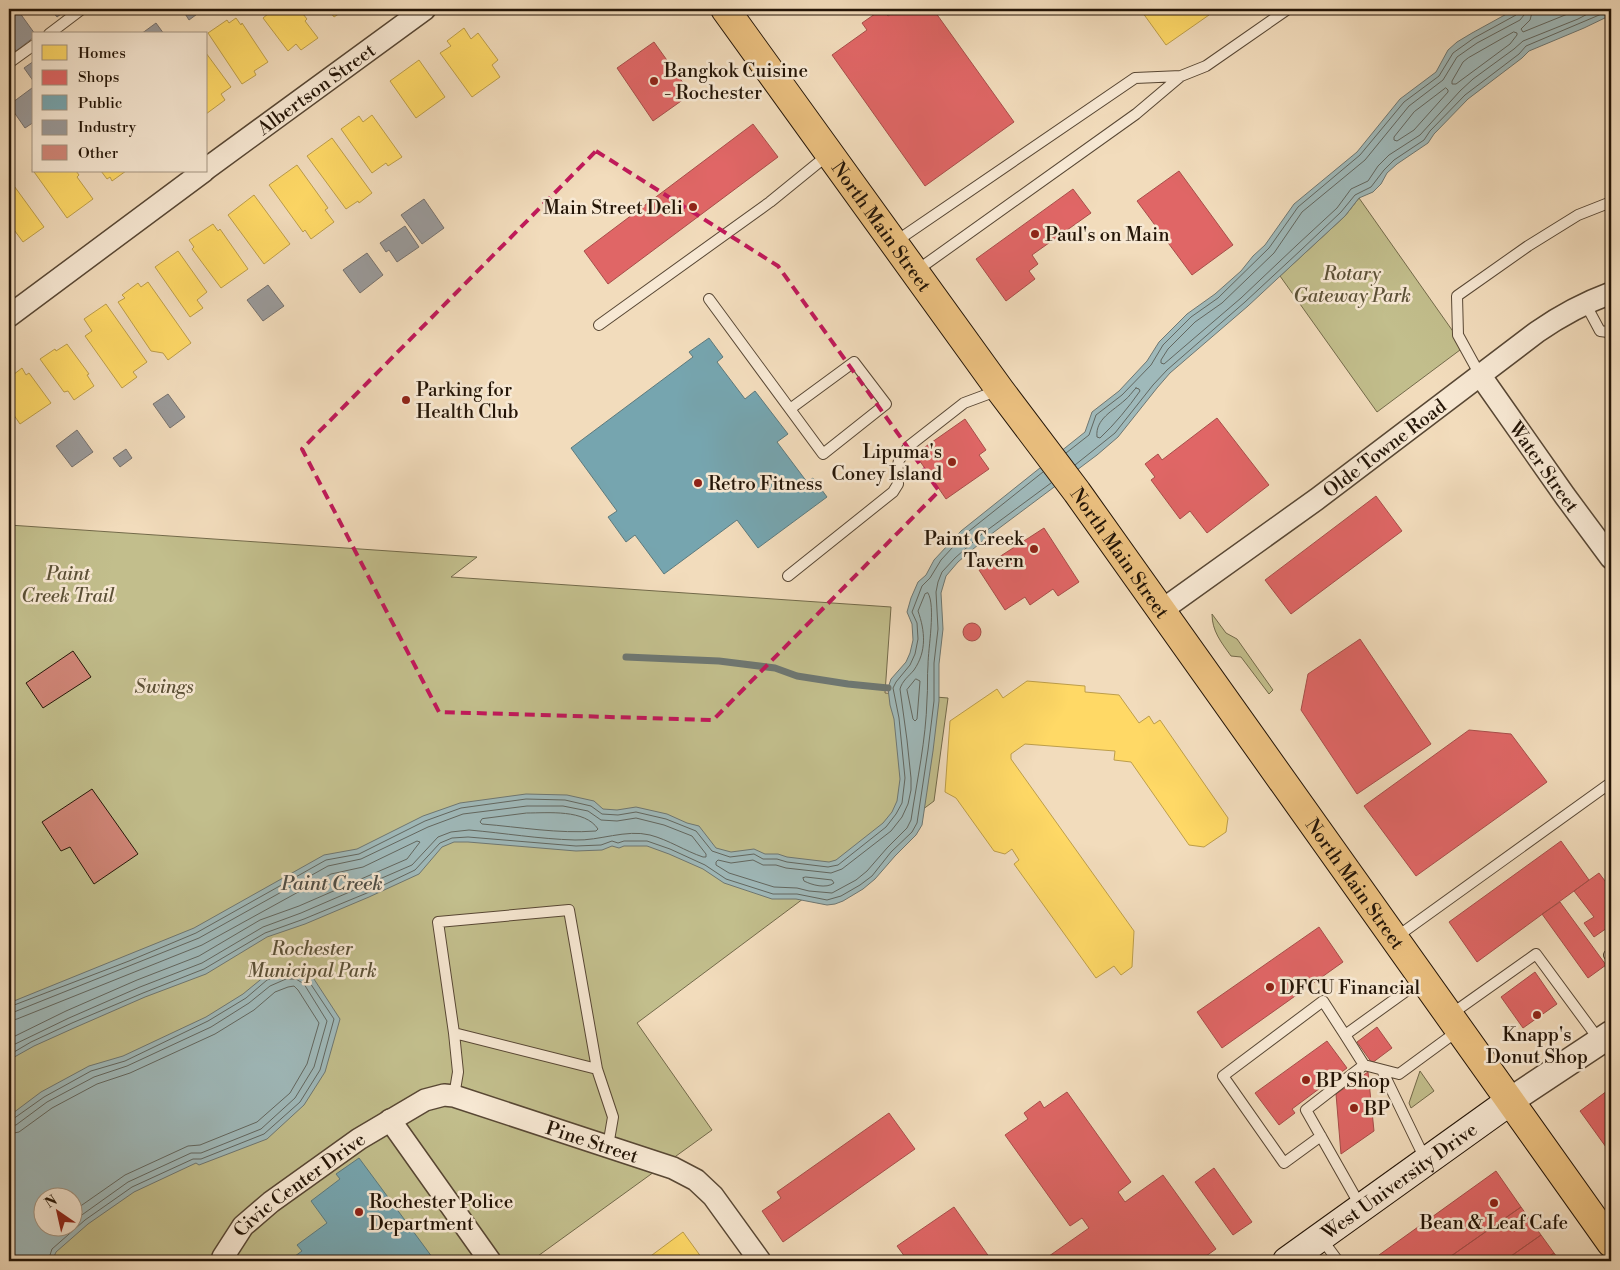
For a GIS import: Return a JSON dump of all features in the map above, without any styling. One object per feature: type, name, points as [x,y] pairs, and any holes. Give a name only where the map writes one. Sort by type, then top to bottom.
[{"type":"main road","name":"North Main Street","points":[[725,9],[1000,390],[1047,451],[1162,610],[1611,1244]]},
{"type":"main road","name":"West University Drive","points":[[1287,1261],[1510,1101]]},
{"type":"street","name":"Albertson Street","points":[[208,168],[426,9]]},
{"type":"street","name":"Albertson Street","points":[[9,316],[202,172]]},
{"type":"street","name":"Olde Towne Road","points":[[1162,610],[1317,499],[1537,332],[1585,303],[1611,293]]},
{"type":"street","name":"Water Street","points":[[1480,375],[1611,558]]},
{"type":"street","points":[[1510,1101],[1606,1038]]},
{"type":"street","name":"Pine Street","points":[[390,1120],[425,1100],[444,1095],[454,1096],[673,1168],[696,1180],[713,1196],[760,1261]]},
{"type":"street","points":[[390,1120],[490,1261]]},
{"type":"street","name":"Civic Center Drive","points":[[222,1261],[243,1226],[279,1196],[390,1120]]},
{"type":"lane","points":[[51,32],[82,9]]},
{"type":"lane","points":[[915,271],[1136,114],[1181,76],[1206,66],[1288,9]]},
{"type":"lane","points":[[9,63],[32,46]]},
{"type":"lane","points":[[894,243],[1135,78],[1181,76]]},
{"type":"lane","points":[[599,325],[770,202],[830,154]]},
{"type":"lane","points":[[1480,375],[1458,335],[1457,296],[1528,246],[1569,220],[1611,202]]},
{"type":"lane","points":[[709,299],[823,454],[886,404],[854,362],[790,409]]},
{"type":"lane","points":[[1585,303],[1600,331],[1608,332],[1611,337]]},
{"type":"lane","points":[[788,576],[893,492],[898,484],[897,471],[899,460],[909,446],[964,403],[1000,390]]},
{"type":"lane","points":[[1394,938],[1609,784]]},
{"type":"lane","points":[[454,1096],[458,1072],[438,922],[568,910],[597,1069],[613,1117],[608,1146]]},
{"type":"lane","points":[[1320,1136],[1284,1164],[1224,1076],[1323,1001],[1364,1065],[1399,1074],[1454,1022],[1536,954],[1606,1038]]},
{"type":"lane","points":[[1345,1035],[1423,978]]},
{"type":"lane","points":[[454,1033],[597,1069]]},
{"type":"lane","points":[[1361,1208],[1306,1110],[1364,1065]]},
{"type":"lane","points":[[1382,1070],[1426,1162]]},
{"type":"lane","points":[[1321,1237],[1338,1261]]},
{"type":"highlighted area","points":[[596,151],[778,266],[939,491],[713,720],[439,712],[302,449]]},
{"type":"green space","name":"Rotary Gateway Park","points":[[1359,198],[1464,347],[1377,412],[1280,276],[1345,216]]},
{"type":"green space","name":"Rochester Municipal Park","points":[[9,525],[477,557],[451,577],[891,607],[885,693],[948,698],[934,801],[637,1023],[712,1130],[531,1261],[9,1261]]},
{"type":"green space","points":[[1212,614],[1226,633],[1237,639],[1273,690],[1269,694],[1241,657],[1231,656],[1227,651],[1215,631]]},
{"type":"green space","points":[[1420,1071],[1434,1091],[1411,1108],[1409,1103]]},
{"type":"water","name":"Paint Creek","points":[[1521,9],[1611,9],[1611,15],[1529,51],[1468,99],[1434,134],[1428,143],[1397,164],[1387,173],[1381,184],[1373,192],[1359,198],[1345,216],[1248,306],[1170,373],[1118,437],[1097,455],[986,538],[958,562],[946,576],[941,593],[943,629],[939,664],[939,701],[922,825],[916,835],[875,879],[863,889],[843,901],[827,905],[796,899],[772,899],[724,883],[703,869],[647,846],[624,846],[619,848],[612,846],[602,850],[576,851],[454,842],[442,847],[419,874],[305,924],[267,937],[206,974],[145,997],[34,1046],[9,1060],[9,1003],[194,928],[324,855],[357,849],[423,816],[460,803],[526,794],[567,795],[594,801],[603,809],[617,810],[636,807],[667,814],[699,826],[716,848],[731,852],[754,849],[765,854],[778,854],[787,857],[829,862],[836,860],[883,823],[892,812],[897,801],[900,779],[894,719],[888,688],[891,679],[906,662],[910,653],[913,640],[912,624],[907,612],[918,582],[926,575],[934,560],[961,531],[1085,432],[1092,412],[1119,391],[1147,361],[1159,342],[1187,314],[1215,294],[1241,271],[1265,245],[1294,204],[1357,152],[1400,99],[1436,72],[1448,50],[1472,33],[1512,11]]},
{"type":"water","points":[[299,967],[312,976],[340,1019],[325,1072],[304,1105],[267,1139],[199,1165],[196,1163],[134,1192],[82,1229],[82,1188],[32,1188],[32,1238],[72,1238],[56,1252],[52,1261],[9,1261],[9,1116],[41,1092],[89,1066],[123,1056],[206,1017],[243,994],[265,976],[283,968]]},
{"type":"building: Homes","points":[[274,9],[299,9],[307,19],[305,21],[318,38],[301,50],[296,44],[288,51],[263,18]]},
{"type":"building: Homes","points":[[328,9],[346,9],[334,17]]},
{"type":"building: Homes","points":[[1140,9],[1205,9],[1209,15],[1166,45]]},
{"type":"building: Homes","points":[[236,18],[241,25],[242,23],[268,62],[254,71],[256,75],[242,84],[208,33],[227,20],[229,23]]},
{"type":"building: Homes","points":[[464,28],[471,39],[478,33],[498,60],[492,65],[500,77],[472,97],[440,53],[451,46],[447,41]]},
{"type":"building: Homes","points":[[208,56],[231,87],[221,94],[225,100],[208,113]]},
{"type":"building: Homes","points":[[419,60],[445,97],[416,118],[390,81]]},
{"type":"building: Homes","points":[[372,115],[402,157],[388,166],[386,163],[372,173],[341,129],[359,116],[363,122]]},
{"type":"building: Homes","points":[[332,138],[372,193],[359,203],[358,201],[346,209],[307,156]]},
{"type":"building: Homes","points":[[297,165],[328,208],[325,210],[334,222],[311,239],[305,230],[303,232],[269,185]]},
{"type":"building: Homes","points":[[34,172],[77,172],[79,175],[77,177],[93,199],[67,218]]},
{"type":"building: Homes","points":[[102,172],[125,172],[112,181],[110,177],[107,179]]},
{"type":"building: Homes","points":[[9,179],[44,227],[23,242],[9,223]]},
{"type":"building: Homes","points":[[254,195],[290,244],[264,264],[228,215]]},
{"type":"building: Homes","points":[[213,224],[218,231],[220,229],[248,269],[221,288],[192,249],[194,247],[189,240]]},
{"type":"building: Homes","points":[[178,251],[207,292],[197,300],[203,308],[190,317],[155,267]]},
{"type":"building: Homes","points":[[148,282],[191,343],[168,360],[163,353],[151,351],[118,302],[125,298],[122,295],[138,283],[141,287]]},
{"type":"building: Homes","points":[[106,304],[147,362],[133,372],[137,377],[122,388],[85,336],[92,331],[84,319]]},
{"type":"building: Homes","points":[[67,344],[89,374],[87,375],[94,386],[74,400],[68,391],[64,392],[40,359]]},
{"type":"building: Homes","points":[[22,368],[26,375],[29,373],[51,403],[20,424],[9,408],[9,401],[11,399],[9,395],[9,378]]},
{"type":"building: Homes","points":[[1027,681],[1085,686],[1085,692],[1119,695],[1139,723],[1149,716],[1154,724],[1160,720],[1228,818],[1226,832],[1204,847],[1189,845],[1131,762],[1114,760],[1115,751],[1025,744],[1011,754],[1011,759],[1134,931],[1132,967],[1121,975],[1114,966],[1096,978],[1014,864],[1019,860],[1012,849],[1005,854],[994,851],[956,798],[945,792],[950,721],[997,689],[1003,698]]},
{"type":"building: Homes","points":[[683,1232],[704,1261],[644,1261]]},
{"type":"building: Shops","points":[[882,9],[888,16],[898,9],[933,9],[1014,122],[925,186],[832,55],[867,30],[862,23]]},
{"type":"building: Shops","name":"Bangkok Cuisine - Rochester","points":[[654,42],[691,94],[653,121],[617,68]]},
{"type":"building: Shops","points":[[753,124],[778,157],[608,284],[584,251]]},
{"type":"building: Shops","points":[[1179,171],[1233,245],[1192,275],[1137,201]]},
{"type":"building: Shops","name":"Paul's on Main","points":[[1073,189],[1091,213],[1032,255],[1038,264],[1029,271],[1035,279],[1006,301],[976,259]]},
{"type":"building: Shops","points":[[1217,418],[1269,485],[1207,533],[1190,511],[1180,519],[1151,480],[1155,477],[1145,464],[1158,454],[1162,460]]},
{"type":"building: Shops","name":"Lipuma's Coney Island","points":[[965,419],[986,450],[979,455],[989,469],[946,499],[915,454]]},
{"type":"building: Shops","points":[[1376,496],[1402,531],[1291,614],[1265,580]]},
{"type":"building: Shops","name":"Paint Creek Tavern","points":[[1044,528],[1079,582],[1058,596],[1053,589],[1030,605],[1025,597],[1005,610],[979,570]]},
{"type":"building: Shops","points":[[972,623],[978,626],[981,632],[978,638],[972,641],[966,638],[963,632],[966,626]]},
{"type":"building: Shops","points":[[1360,639],[1431,744],[1357,794],[1301,710],[1308,674]]},
{"type":"building: Shops","points":[[1469,730],[1511,734],[1547,782],[1416,876],[1364,806]]},
{"type":"building: Shops","points":[[1561,841],[1589,880],[1477,962],[1449,922]]},
{"type":"building: Shops","points":[[1599,873],[1611,889],[1611,933],[1607,928],[1594,937],[1584,923],[1594,917],[1574,891]]},
{"type":"building: Shops","points":[[1560,902],[1606,965],[1588,978],[1542,914]]},
{"type":"building: Shops","name":"DFCU Financial","points":[[1319,927],[1343,962],[1222,1048],[1197,1012]]},
{"type":"building: Shops","points":[[1535,972],[1557,1004],[1523,1028],[1501,997]]},
{"type":"building: Shops","points":[[1377,1027],[1392,1048],[1372,1063],[1357,1042]]},
{"type":"building: Shops","points":[[1327,1041],[1347,1068],[1292,1109],[1295,1113],[1279,1125],[1255,1093]]},
{"type":"building: Shops","points":[[1368,1072],[1374,1131],[1341,1154],[1336,1094]]},
{"type":"building: Shops","points":[[1611,1088],[1611,1154],[1580,1111]]},
{"type":"building: Shops","points":[[1067,1092],[1131,1182],[1118,1192],[1125,1202],[1163,1175],[1216,1249],[1199,1261],[1042,1261],[1089,1228],[1082,1218],[1070,1226],[1005,1135],[1028,1119],[1024,1113],[1040,1101],[1044,1108]]},
{"type":"building: Shops","points":[[889,1113],[915,1149],[783,1242],[762,1211],[781,1198],[777,1192]]},
{"type":"building: Shops","points":[[1214,1168],[1252,1222],[1233,1235],[1195,1182]]},
{"type":"building: Shops","points":[[1496,1171],[1521,1207],[1444,1261],[1384,1261],[1379,1255]]},
{"type":"building: Shops","points":[[954,1207],[992,1261],[908,1261],[897,1246]]},
{"type":"building: Shops","points":[[1521,1207],[1541,1235],[1504,1261],[1444,1261]]},
{"type":"building: Shops","points":[[1541,1235],[1554,1253],[1542,1261],[1504,1261]]},
{"type":"building: Shops","points":[[1554,1253],[1560,1261],[1542,1261]]},
{"type":"building: Public","points":[[709,338],[723,357],[717,362],[745,399],[755,391],[788,434],[777,442],[807,482],[813,478],[827,497],[758,548],[737,520],[664,574],[635,535],[626,542],[608,517],[617,511],[571,448],[693,357],[689,352]]},
{"type":"building: Public","name":"Rochester Police Department","points":[[359,1158],[435,1261],[383,1261],[378,1255],[370,1261],[293,1261],[291,1259],[302,1251],[297,1245],[327,1223],[311,1201],[340,1179],[336,1174]]},
{"type":"building: Industry","points":[[17,9],[34,32],[32,32],[32,39],[16,51],[9,41],[9,16]]},
{"type":"building: Industry","points":[[50,9],[68,9],[57,17]]},
{"type":"building: Industry","points":[[182,9],[204,9],[189,20]]},
{"type":"building: Industry","points":[[156,23],[163,32],[144,32]]},
{"type":"building: Industry","points":[[32,62],[32,79],[24,68]]},
{"type":"building: Industry","points":[[32,88],[32,123],[25,128],[9,105]]},
{"type":"building: Industry","points":[[424,199],[444,228],[422,244],[401,215]]},
{"type":"building: Industry","points":[[405,226],[419,247],[397,262],[389,250],[386,252],[380,243]]},
{"type":"building: Industry","points":[[367,253],[383,275],[360,293],[343,270]]},
{"type":"building: Industry","points":[[268,285],[284,306],[263,321],[247,300]]},
{"type":"building: Industry","points":[[168,394],[185,417],[170,428],[153,404]]},
{"type":"building: Industry","points":[[77,430],[93,452],[72,467],[56,446]]},
{"type":"building: Industry","points":[[126,449],[132,458],[120,467],[113,458]]},
{"type":"building: Other","points":[[73,651],[91,677],[43,708],[26,683]]},
{"type":"building: Other","points":[[92,789],[138,854],[94,884],[70,847],[61,851],[42,822]]},
{"type":"waterway","points":[[626,657],[719,661],[775,668],[797,676],[888,688]]},
{"type":"place","name":"Bangkok Cuisine - Rochester","points":[[654,81]]},
{"type":"place","name":"Main Street Deli","points":[[693,207]]},
{"type":"place","name":"Paul's on Main","points":[[1035,234]]},
{"type":"place","name":"Parking for Health Club","points":[[406,400]]},
{"type":"place","name":"Lipuma's Coney Island","points":[[952,462]]},
{"type":"place","name":"Retro Fitness","points":[[698,483]]},
{"type":"place","name":"Paint Creek Tavern","points":[[1034,549]]},
{"type":"place","name":"DFCU Financial","points":[[1270,987]]},
{"type":"place","name":"Knapp's Donut Shop","points":[[1537,1015]]},
{"type":"place","name":"BP Shop","points":[[1306,1080]]},
{"type":"place","name":"BP","points":[[1354,1108]]},
{"type":"place","name":"Bean & Leaf Cafe","points":[[1494,1203]]},
{"type":"place","name":"Rochester Police Department","points":[[359,1212]]},
{"type":"park label","name":"Paint Creek Trail","points":[[68,584]]},
{"type":"park label","name":"Swings","points":[[164,686]]}]
